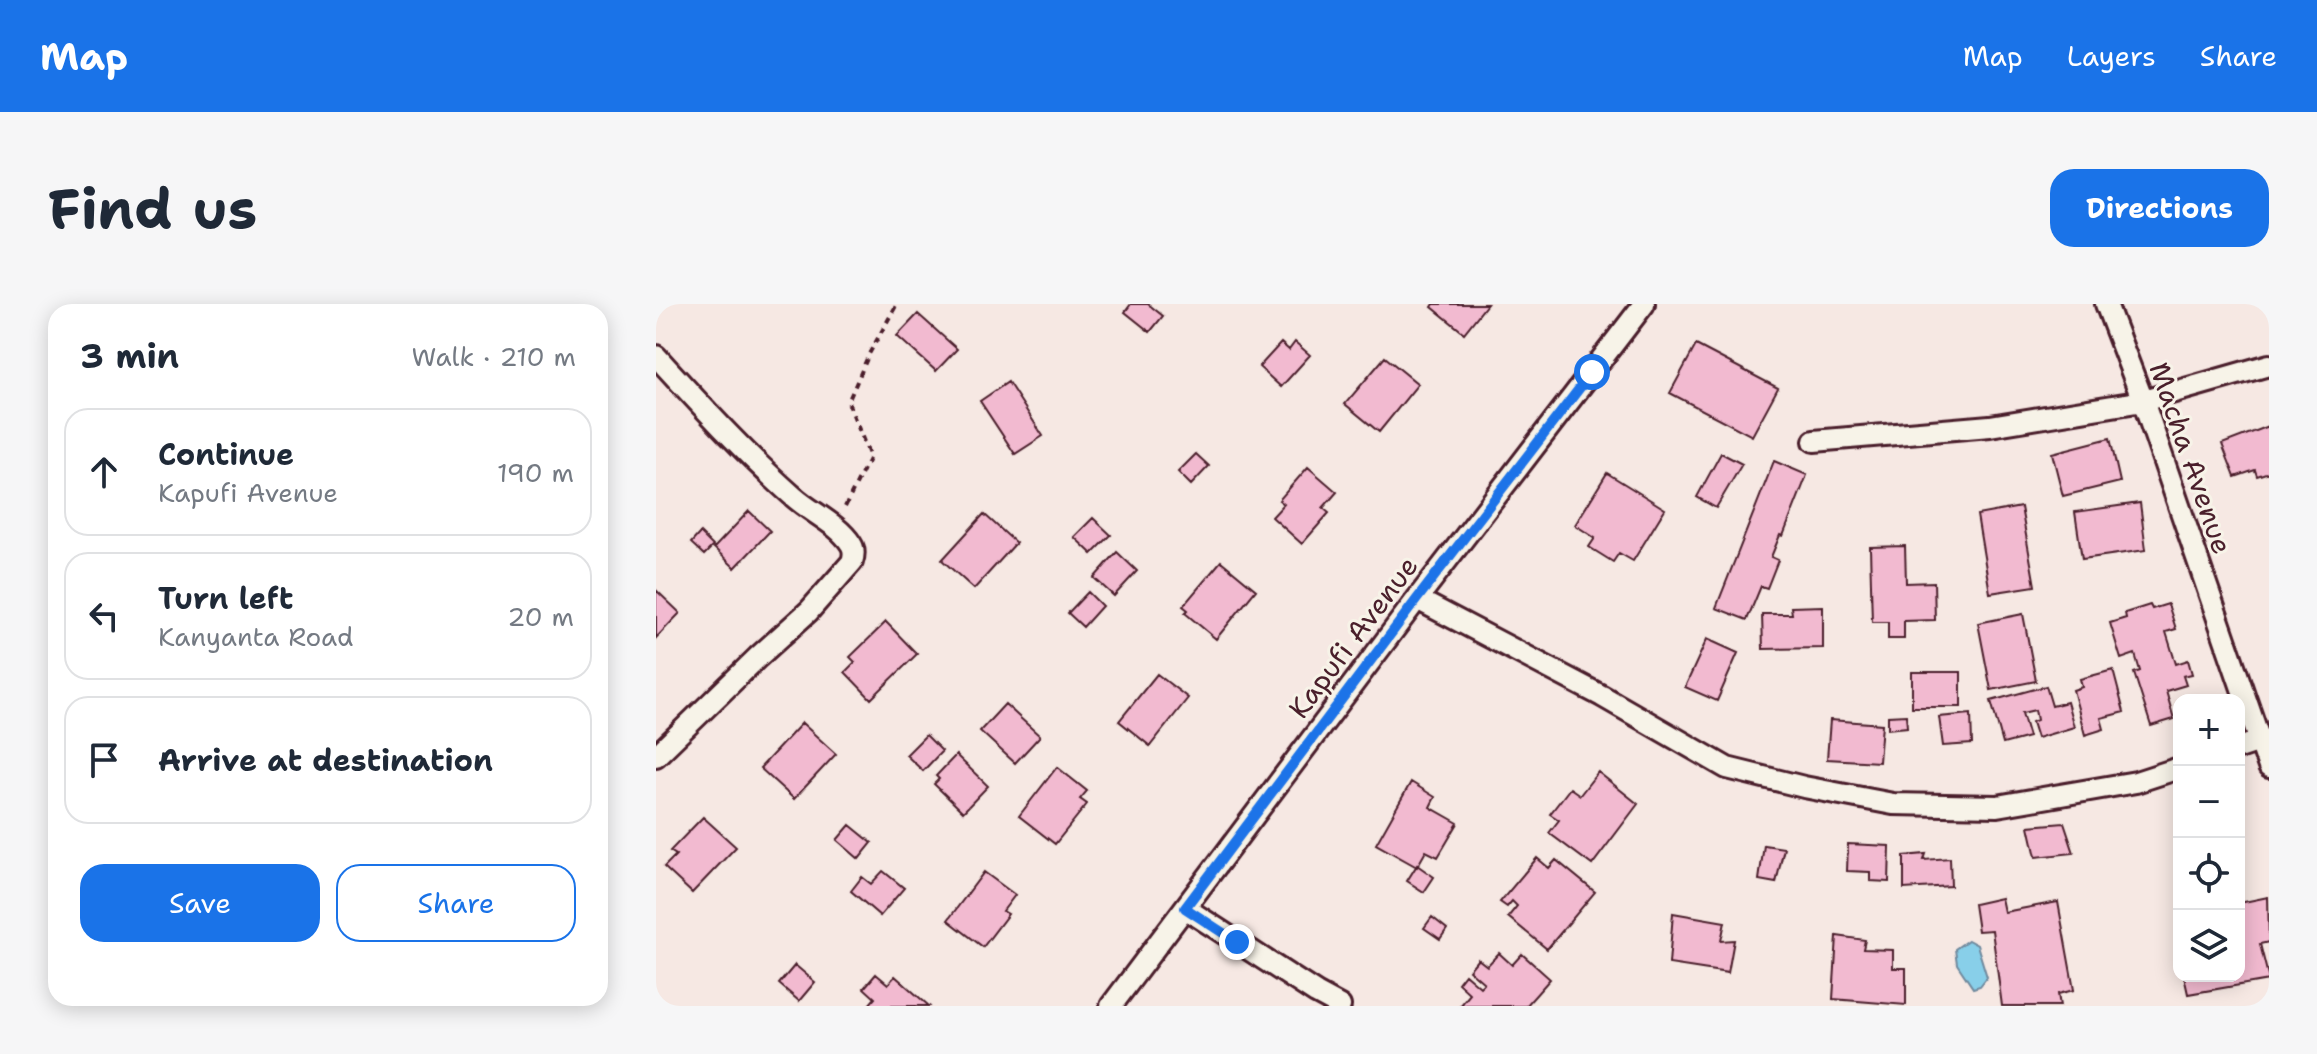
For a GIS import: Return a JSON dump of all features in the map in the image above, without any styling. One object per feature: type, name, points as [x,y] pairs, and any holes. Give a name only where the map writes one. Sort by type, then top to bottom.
[{"type":"street","name":"Kapufi Avenue","points":[[1111,1006],[1417,599],[1644,304]]},
{"type":"street","name":"Macha Avenue","points":[[2106,304],[2143,401],[2269,767]]},
{"type":"street","points":[[656,356],[795,498],[852,545],[854,554],[852,562],[809,611],[656,756]]},
{"type":"street","points":[[1814,441],[1990,426],[2143,401],[2269,365]]},
{"type":"street","points":[[1417,599],[1602,696],[1727,768],[1804,787],[1893,804],[1997,806],[2136,782],[2173,770]]},
{"type":"street","points":[[2245,746],[2260,741]]},
{"type":"street","points":[[1185,908],[1340,1006]]},
{"type":"path","points":[[831,525],[849,501],[870,457],[848,402],[869,354],[897,304]]},
{"type":"water","points":[[1968,940],[1977,945],[1987,977],[1980,986],[1973,988],[1957,964],[1955,949]]},
{"type":"building","points":[[1131,304],[1148,304],[1163,316],[1150,332],[1125,312]]},
{"type":"building","points":[[1434,304],[1487,304],[1464,333],[1432,307]]},
{"type":"building","points":[[918,314],[957,349],[936,371],[897,336]]},
{"type":"building","points":[[1295,342],[1310,355],[1281,387],[1259,367],[1281,343],[1289,350]]},
{"type":"building","points":[[1696,345],[1778,388],[1752,436],[1670,393]]},
{"type":"building","points":[[1385,357],[1418,384],[1379,432],[1345,404]]},
{"type":"building","points":[[1008,382],[1043,436],[1015,454],[980,401]]},
{"type":"building","points":[[2269,426],[2269,472],[2257,476],[2255,470],[2235,477],[2222,444]]},
{"type":"building","points":[[2110,438],[2120,482],[2063,496],[2052,453]]},
{"type":"building","points":[[1721,453],[1742,464],[1716,508],[1697,497]]},
{"type":"building","points":[[1196,454],[1209,466],[1191,485],[1178,472]]},
{"type":"building","points":[[1774,461],[1807,475],[1783,536],[1780,535],[1771,557],[1778,560],[1767,588],[1761,586],[1747,620],[1716,608]]},
{"type":"building","points":[[1308,467],[1337,492],[1323,508],[1329,513],[1302,544],[1272,517],[1284,504],[1279,500]]},
{"type":"building","points":[[1607,473],[1665,509],[1633,561],[1619,553],[1613,562],[1589,547],[1595,538],[1575,525]]},
{"type":"building","points":[[2140,503],[2146,550],[2082,559],[2075,512]]},
{"type":"building","points":[[2021,507],[2035,586],[1990,593],[1977,515]]},
{"type":"building","points":[[749,511],[770,531],[735,568],[714,548]]},
{"type":"building","points":[[984,514],[1016,543],[974,589],[942,560]]},
{"type":"building","points":[[1093,518],[1111,535],[1092,554],[1074,537]]},
{"type":"building","points":[[700,533],[713,546],[704,555],[691,543]]},
{"type":"building","points":[[1905,546],[1906,583],[1934,582],[1935,620],[1904,621],[1904,639],[1888,639],[1888,622],[1872,622],[1870,547]]},
{"type":"building","points":[[1117,552],[1137,571],[1114,596],[1094,578]]},
{"type":"building","points":[[1221,561],[1256,590],[1216,639],[1185,613],[1188,610],[1183,606]]},
{"type":"building","points":[[656,590],[680,613],[656,638]]},
{"type":"building","points":[[1088,592],[1102,606],[1083,627],[1068,613]]},
{"type":"building","points":[[2168,604],[2176,629],[2166,632],[2176,664],[2188,660],[2192,674],[2183,676],[2186,685],[2166,691],[2173,719],[2151,726],[2134,673],[2140,671],[2135,654],[2121,659],[2110,623],[2126,618],[2125,613],[2150,605],[2152,609]]},
{"type":"building","points":[[1823,606],[1823,648],[1763,649],[1762,614],[1792,614],[1791,607]]},
{"type":"building","points":[[2023,614],[2036,681],[1991,690],[1978,623]]},
{"type":"building","points":[[886,622],[917,654],[871,699],[845,672],[855,662],[850,657]]},
{"type":"building","points":[[1707,639],[1738,653],[1717,701],[1685,687]]},
{"type":"building","points":[[2113,670],[2124,712],[2101,718],[2104,729],[2085,735],[2073,690],[2082,687],[2080,679]]},
{"type":"building","points":[[1912,672],[1961,672],[1961,707],[1912,707]]},
{"type":"building","points":[[1157,674],[1188,698],[1150,746],[1119,721]]},
{"type":"building","points":[[2046,686],[2052,706],[2067,702],[2074,727],[2037,738],[2032,722],[2037,720],[2035,710],[2022,713],[2029,737],[2003,744],[1991,701]]},
{"type":"building","points":[[1005,704],[1040,736],[1015,763],[980,731]]},
{"type":"building","points":[[1971,714],[1972,744],[1943,746],[1939,717]]},
{"type":"building","points":[[1906,715],[1907,727],[1888,729],[1888,716]]},
{"type":"building","points":[[1830,720],[1882,724],[1879,762],[1827,759]]},
{"type":"building","points":[[802,723],[836,754],[794,799],[760,768]]},
{"type":"building","points":[[926,735],[942,751],[923,771],[906,755]]},
{"type":"building","points":[[956,755],[988,786],[963,812],[934,784],[939,779],[936,776]]},
{"type":"building","points":[[1057,767],[1087,791],[1080,799],[1087,804],[1055,844],[1019,816]]},
{"type":"building","points":[[1598,772],[1638,804],[1592,865],[1549,833],[1559,820],[1550,814],[1570,788],[1580,795]]},
{"type":"building","points":[[1411,782],[1435,797],[1430,807],[1458,823],[1438,857],[1426,851],[1417,867],[1376,844]]},
{"type":"building","points":[[703,817],[736,847],[692,893],[664,867],[676,855],[670,851]]},
{"type":"building","points":[[2064,823],[2074,853],[2036,857],[2029,826]]},
{"type":"building","points":[[850,825],[872,843],[859,859],[837,840]]},
{"type":"building","points":[[1848,844],[1890,846],[1889,882],[1870,881],[1870,872],[1847,871]]},
{"type":"building","points":[[1764,845],[1784,848],[1776,883],[1759,880]]},
{"type":"building","points":[[1926,854],[1924,860],[1950,858],[1951,886],[1904,889],[1904,856]]},
{"type":"building","points":[[1537,858],[1549,868],[1556,860],[1595,892],[1547,949],[1508,917],[1517,906],[1512,901],[1507,907],[1500,902]]},
{"type":"building","points":[[1417,865],[1434,877],[1424,892],[1407,881]]},
{"type":"building","points":[[883,871],[904,888],[880,916],[851,891],[862,877],[871,884]]},
{"type":"building","points":[[984,872],[1015,895],[1003,911],[1008,914],[983,947],[948,920]]},
{"type":"building","points":[[2268,897],[2269,942],[2260,944],[2269,980],[2188,994],[2185,982],[2245,982],[2245,902]]},
{"type":"building","points":[[2001,898],[2004,912],[2058,902],[2074,990],[2058,994],[2060,1006],[2002,1006],[1992,930],[1978,931],[1974,904]]},
{"type":"building","points":[[1673,913],[1725,922],[1721,941],[1734,940],[1728,973],[1669,964]]},
{"type":"building","points":[[1432,917],[1447,929],[1440,939],[1424,928]]},
{"type":"building","points":[[1837,936],[1865,940],[1863,949],[1893,950],[1893,968],[1906,968],[1906,1005],[1833,999]]},
{"type":"building","points":[[1499,953],[1512,965],[1522,954],[1550,979],[1526,1006],[1460,1006],[1470,994],[1458,983],[1465,974],[1480,987],[1484,983],[1469,970],[1478,959],[1487,966]]},
{"type":"building","points":[[795,965],[815,982],[799,1001],[779,984]]},
{"type":"building","points":[[876,974],[888,984],[895,976],[929,1006],[868,1006],[875,998],[864,988]]},
{"type":"route","points":[[1237,942],[1185,908],[1592,372]]}]
